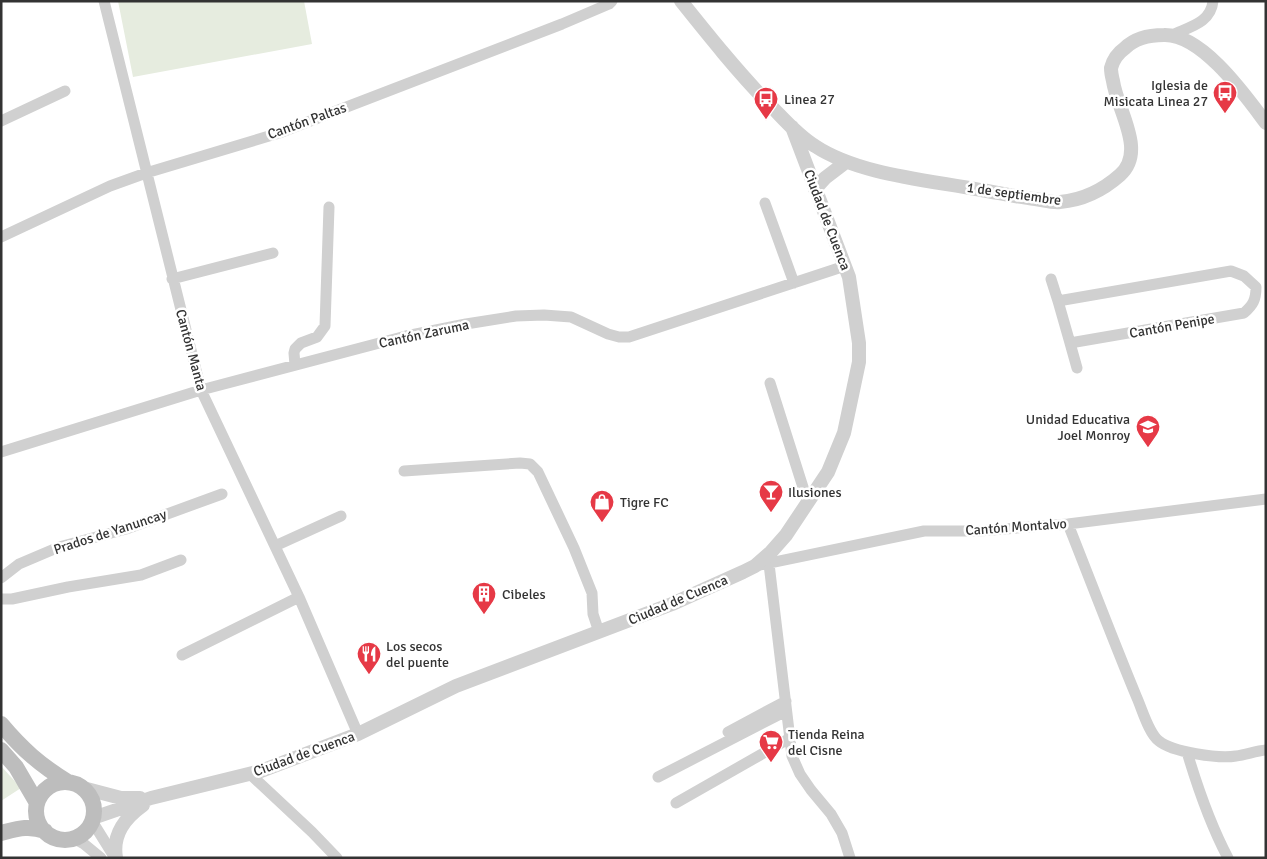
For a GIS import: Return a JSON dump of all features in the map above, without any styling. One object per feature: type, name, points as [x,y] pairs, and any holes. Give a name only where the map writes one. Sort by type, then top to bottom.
[{"type":"main road","points":[[1,724],[30,756],[45,768],[75,785],[92,801],[94,810],[88,829],[73,838],[58,839],[45,831],[31,827],[19,827],[1,832]]},
{"type":"main road","points":[[1,750],[16,767],[37,804]]},
{"type":"main road","points":[[45,831],[38,820],[37,804],[40,796],[52,784],[75,785]]},
{"type":"main road","points":[[1,832],[37,804]]},
{"type":"street","name":"Cantón Manta","points":[[104,1],[201,390],[299,597],[358,734]]},
{"type":"street","name":"Cantón Paltas","points":[[1,237],[110,186],[146,173],[279,133],[562,24],[610,4],[612,1]]},
{"type":"street","name":"1 de septiembre","points":[[681,1],[742,76],[792,127],[814,146],[846,162],[867,169],[1011,196],[1057,202],[1091,196],[1122,174],[1130,162],[1132,145],[1114,86],[1111,69],[1116,55],[1128,44],[1145,37],[1172,35]]},
{"type":"street","points":[[1172,35],[1200,23],[1208,17],[1213,1]]},
{"type":"street","points":[[1172,35],[1206,53],[1231,78],[1266,123]]},
{"type":"street","points":[[1,121],[65,91]]},
{"type":"street","name":"Ciudad de Cuenca","points":[[92,820],[151,798],[250,774],[358,734],[456,686],[672,604],[762,565],[786,535],[828,472],[844,433],[859,362],[859,343],[849,277],[792,127]]},
{"type":"street","points":[[815,189],[825,178],[846,162]]},
{"type":"street","points":[[765,203],[794,282]]},
{"type":"street","points":[[295,365],[295,349],[301,343],[317,337],[325,326],[329,207]]},
{"type":"street","points":[[172,279],[273,253]]},
{"type":"street","name":"Cantón Zaruma","points":[[1,452],[201,390],[406,336],[516,316],[544,315],[571,317],[608,334],[618,337],[629,337],[845,266]]},
{"type":"street","name":"Cantón Penipe","points":[[1058,301],[1231,271],[1244,276],[1261,287],[1252,306],[1244,313],[1070,344]]},
{"type":"street","points":[[1051,279],[1076,368]]},
{"type":"street","points":[[770,383],[808,503]]},
{"type":"street","points":[[404,471],[520,463],[530,464],[538,472],[581,566],[592,593],[593,614],[599,632]]},
{"type":"street","name":"Prados de Yanuncay","points":[[1,578],[19,564],[59,547],[126,529],[222,494]]},
{"type":"street","name":"Cantón Montalvo","points":[[762,565],[924,531],[979,531],[1068,524],[1266,499]]},
{"type":"street","points":[[275,546],[341,516]]},
{"type":"street","points":[[1068,524],[1149,727],[1158,741],[1186,752],[1236,756],[1266,750]]},
{"type":"street","points":[[1,599],[12,599],[68,587],[141,575],[181,560]]},
{"type":"street","points":[[762,565],[786,706],[792,756],[800,774],[831,814],[842,833],[850,858]]},
{"type":"street","points":[[182,655],[299,597]]},
{"type":"street","points":[[658,773],[786,706]]},
{"type":"street","points":[[676,803],[790,738]]},
{"type":"street","points":[[1186,752],[1199,792],[1228,858]]},
{"type":"street","points":[[250,774],[337,858]]},
{"type":"street","name":"Ciudad de Cuenca","points":[[75,785],[121,798],[151,798]]},
{"type":"street","points":[[115,858],[116,838],[121,826],[130,815],[151,798]]},
{"type":"street","points":[[92,820],[115,858]]},
{"type":"street","points":[[73,838],[84,844],[101,858]]},
{"type":"shaded area","points":[[118,1],[304,1],[312,44],[133,77]]},
{"type":"shaded area","points":[[1,766],[21,788],[1,801]]},
{"type":"place","name":"Iglesia de Misicata Linea 27","points":[[1225,114]]},
{"type":"place","name":"Linea 27","points":[[766,120]]},
{"type":"place","name":"Unidad Educativa Joel Monroy","points":[[1148,448]]},
{"type":"place","name":"Ilusiones","points":[[771,513]]},
{"type":"place","name":"Tigre FC","points":[[602,523]]},
{"type":"place","name":"Cibeles","points":[[484,615]]},
{"type":"place","name":"Los secos del puente","points":[[369,675]]},
{"type":"place","name":"Tienda Reina del Cisne","points":[[771,763]]}]
